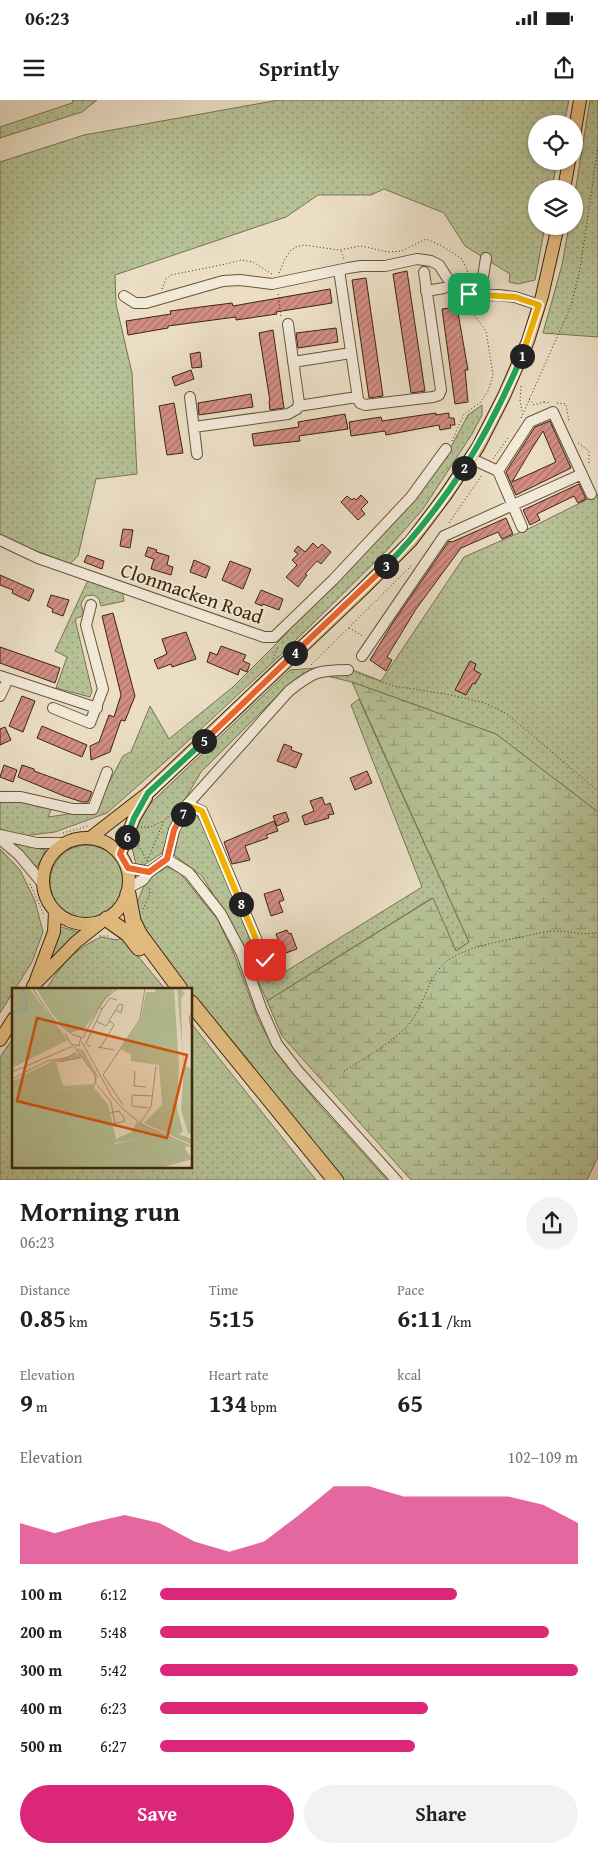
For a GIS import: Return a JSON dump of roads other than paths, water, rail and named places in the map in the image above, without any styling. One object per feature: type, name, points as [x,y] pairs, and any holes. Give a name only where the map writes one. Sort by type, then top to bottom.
[{"type":"highway","points":[[129,890],[133,921],[140,935],[179,988]]},
{"type":"highway","points":[[104,920],[128,934],[169,988]]},
{"type":"highway","points":[[192,1005],[336,1180]]},
{"type":"highway","points":[[192,1017],[324,1180]]},
{"type":"main road","points":[[578,115],[580,100]]},
{"type":"main road","points":[[90,838],[148,793],[361,591],[411,541],[445,496],[470,458],[504,396],[528,341],[556,235]]},
{"type":"main road","points":[[120,854],[134,818],[148,793]]},
{"type":"main road","points":[[90,838],[102,840],[120,854],[128,868],[129,890],[122,904],[76,942],[32,988],[54,932],[43,884],[46,865],[61,839],[90,838]]},
{"type":"main road","points":[[50,915],[63,917],[77,923],[92,924],[104,920]]},
{"type":"main road","points":[[0,1040],[12,1021]]},
{"type":"street","points":[[480,296],[486,258]]},
{"type":"street","points":[[124,296],[135,303],[146,303],[223,281],[276,282],[361,266],[385,266],[417,259],[432,261],[439,265],[456,287],[469,294],[515,297],[539,305]]},
{"type":"street","points":[[339,270],[358,397],[360,403],[365,405],[439,395],[441,385],[424,272]]},
{"type":"street","points":[[426,291],[444,288]]},
{"type":"street","points":[[285,323],[293,362],[298,406]]},
{"type":"street","points":[[293,362],[351,353]]},
{"type":"street","points":[[190,397],[198,454]]},
{"type":"street","points":[[194,427],[288,414],[297,409],[298,406],[358,397]]},
{"type":"street","points":[[498,471],[530,422],[553,412],[591,494]]},
{"type":"street","name":"Clonmacken Road","points":[[0,540],[38,558],[264,637],[274,637],[333,580],[411,497],[446,449]]},
{"type":"street","points":[[470,458],[498,471],[522,527]]},
{"type":"street","points":[[362,656],[444,536],[582,474]]},
{"type":"street","points":[[53,708],[90,723],[97,708],[104,689],[86,625],[91,605]]},
{"type":"street","points":[[129,890],[144,880],[149,872],[167,859],[174,830],[187,805],[289,691],[308,676],[326,670],[348,670]]},
{"type":"street","points":[[0,696],[4,678],[97,708]]},
{"type":"street","points":[[0,797],[21,797],[73,809],[93,809],[107,772]]},
{"type":"street","points":[[187,805],[202,811],[265,960]]},
{"type":"street","points":[[0,835],[37,843],[61,839]]},
{"type":"street","points":[[0,839],[19,855],[43,884]]},
{"type":"street","points":[[167,859],[189,873],[221,914],[242,954],[261,1008],[277,1044],[298,1071],[397,1180]]},
{"type":"street","points":[[128,868],[149,872]]}]
